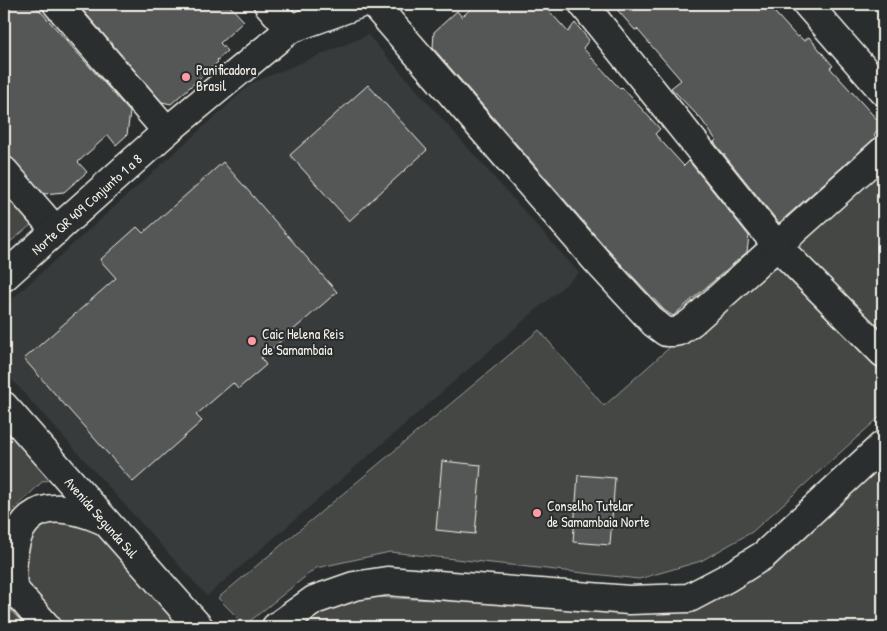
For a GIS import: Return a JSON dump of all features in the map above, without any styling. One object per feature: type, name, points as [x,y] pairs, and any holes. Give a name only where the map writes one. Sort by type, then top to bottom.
[{"type":"street","points":[[57,4],[168,131]]},
{"type":"street","points":[[268,4],[290,29]]},
{"type":"street","name":"Norte QR 409 Conjunto 1 a 8","points":[[4,277],[168,131],[290,29],[359,4]]},
{"type":"street","points":[[374,4],[596,260],[654,323],[666,332],[680,332],[684,329],[778,247],[883,151]]},
{"type":"street","points":[[584,4],[778,247],[883,353]]},
{"type":"street","points":[[807,4],[883,90]]},
{"type":"street","points":[[4,171],[56,230]]},
{"type":"street","name":"Avenida Segunda Sul","points":[[4,406],[199,627]]},
{"type":"street","points":[[276,627],[314,600],[354,586],[387,581],[629,600],[689,598],[727,578],[764,555],[883,445]]},
{"type":"street","points":[[48,627],[8,583],[18,532],[33,515],[50,508],[68,508],[104,521]]},
{"type":"shaded area","name":"Caic Helena Reis de Samambaia","points":[[368,35],[579,273],[207,596],[4,371],[4,306],[252,83]]},
{"type":"shaded area","points":[[883,157],[883,414],[752,532],[701,561],[639,579],[390,552],[316,568],[245,625],[218,598],[539,330],[604,406]]},
{"type":"shaded area","points":[[4,182],[37,220],[4,247]]},
{"type":"shaded area","points":[[4,405],[70,478],[43,481],[4,519]]},
{"type":"shaded area","points":[[883,460],[883,617],[871,627],[291,627],[314,609],[357,596],[678,613],[755,578]]},
{"type":"shaded area","points":[[61,507],[89,509],[195,627],[66,627],[17,571],[24,538]]},
{"type":"shaded area","points":[[4,603],[26,627],[4,627]]},
{"type":"building","points":[[4,4],[34,4],[130,112],[127,135],[116,145],[108,135],[78,162],[87,172],[64,192],[44,194],[4,150]]},
{"type":"building","points":[[86,4],[228,4],[244,21],[220,43],[227,51],[217,60],[218,62],[171,104],[162,102],[81,8]]},
{"type":"building","points":[[476,4],[543,4],[568,32],[575,23],[589,40],[583,48],[660,129],[655,134],[684,166],[689,161],[749,236],[747,252],[673,316],[665,311],[608,250],[433,48],[434,32],[457,11],[462,17]]},
{"type":"building","points":[[612,4],[767,4],[797,37],[799,36],[804,41],[809,37],[833,66],[830,68],[881,124],[874,135],[876,137],[779,223],[714,142],[716,140],[701,119],[671,88],[681,80],[637,29],[635,30]]},
{"type":"building","points":[[368,85],[427,150],[349,221],[290,155]]},
{"type":"building","points":[[223,162],[337,292],[261,358],[266,365],[238,389],[233,383],[196,415],[202,421],[133,482],[24,359],[116,278],[100,260],[137,227],[143,233]]},
{"type":"building","points":[[442,461],[481,465],[475,534],[436,530]]},
{"type":"building","points":[[578,475],[615,478],[610,545],[573,542]]},
{"type":"place","name":"Panificadora Brasil","points":[[186,77]]},
{"type":"place","name":"Caic Helena Reis de Samambaia","points":[[252,341]]},
{"type":"place","name":"Conselho Tutelar de Samambaia Norte","points":[[537,513]]}]
